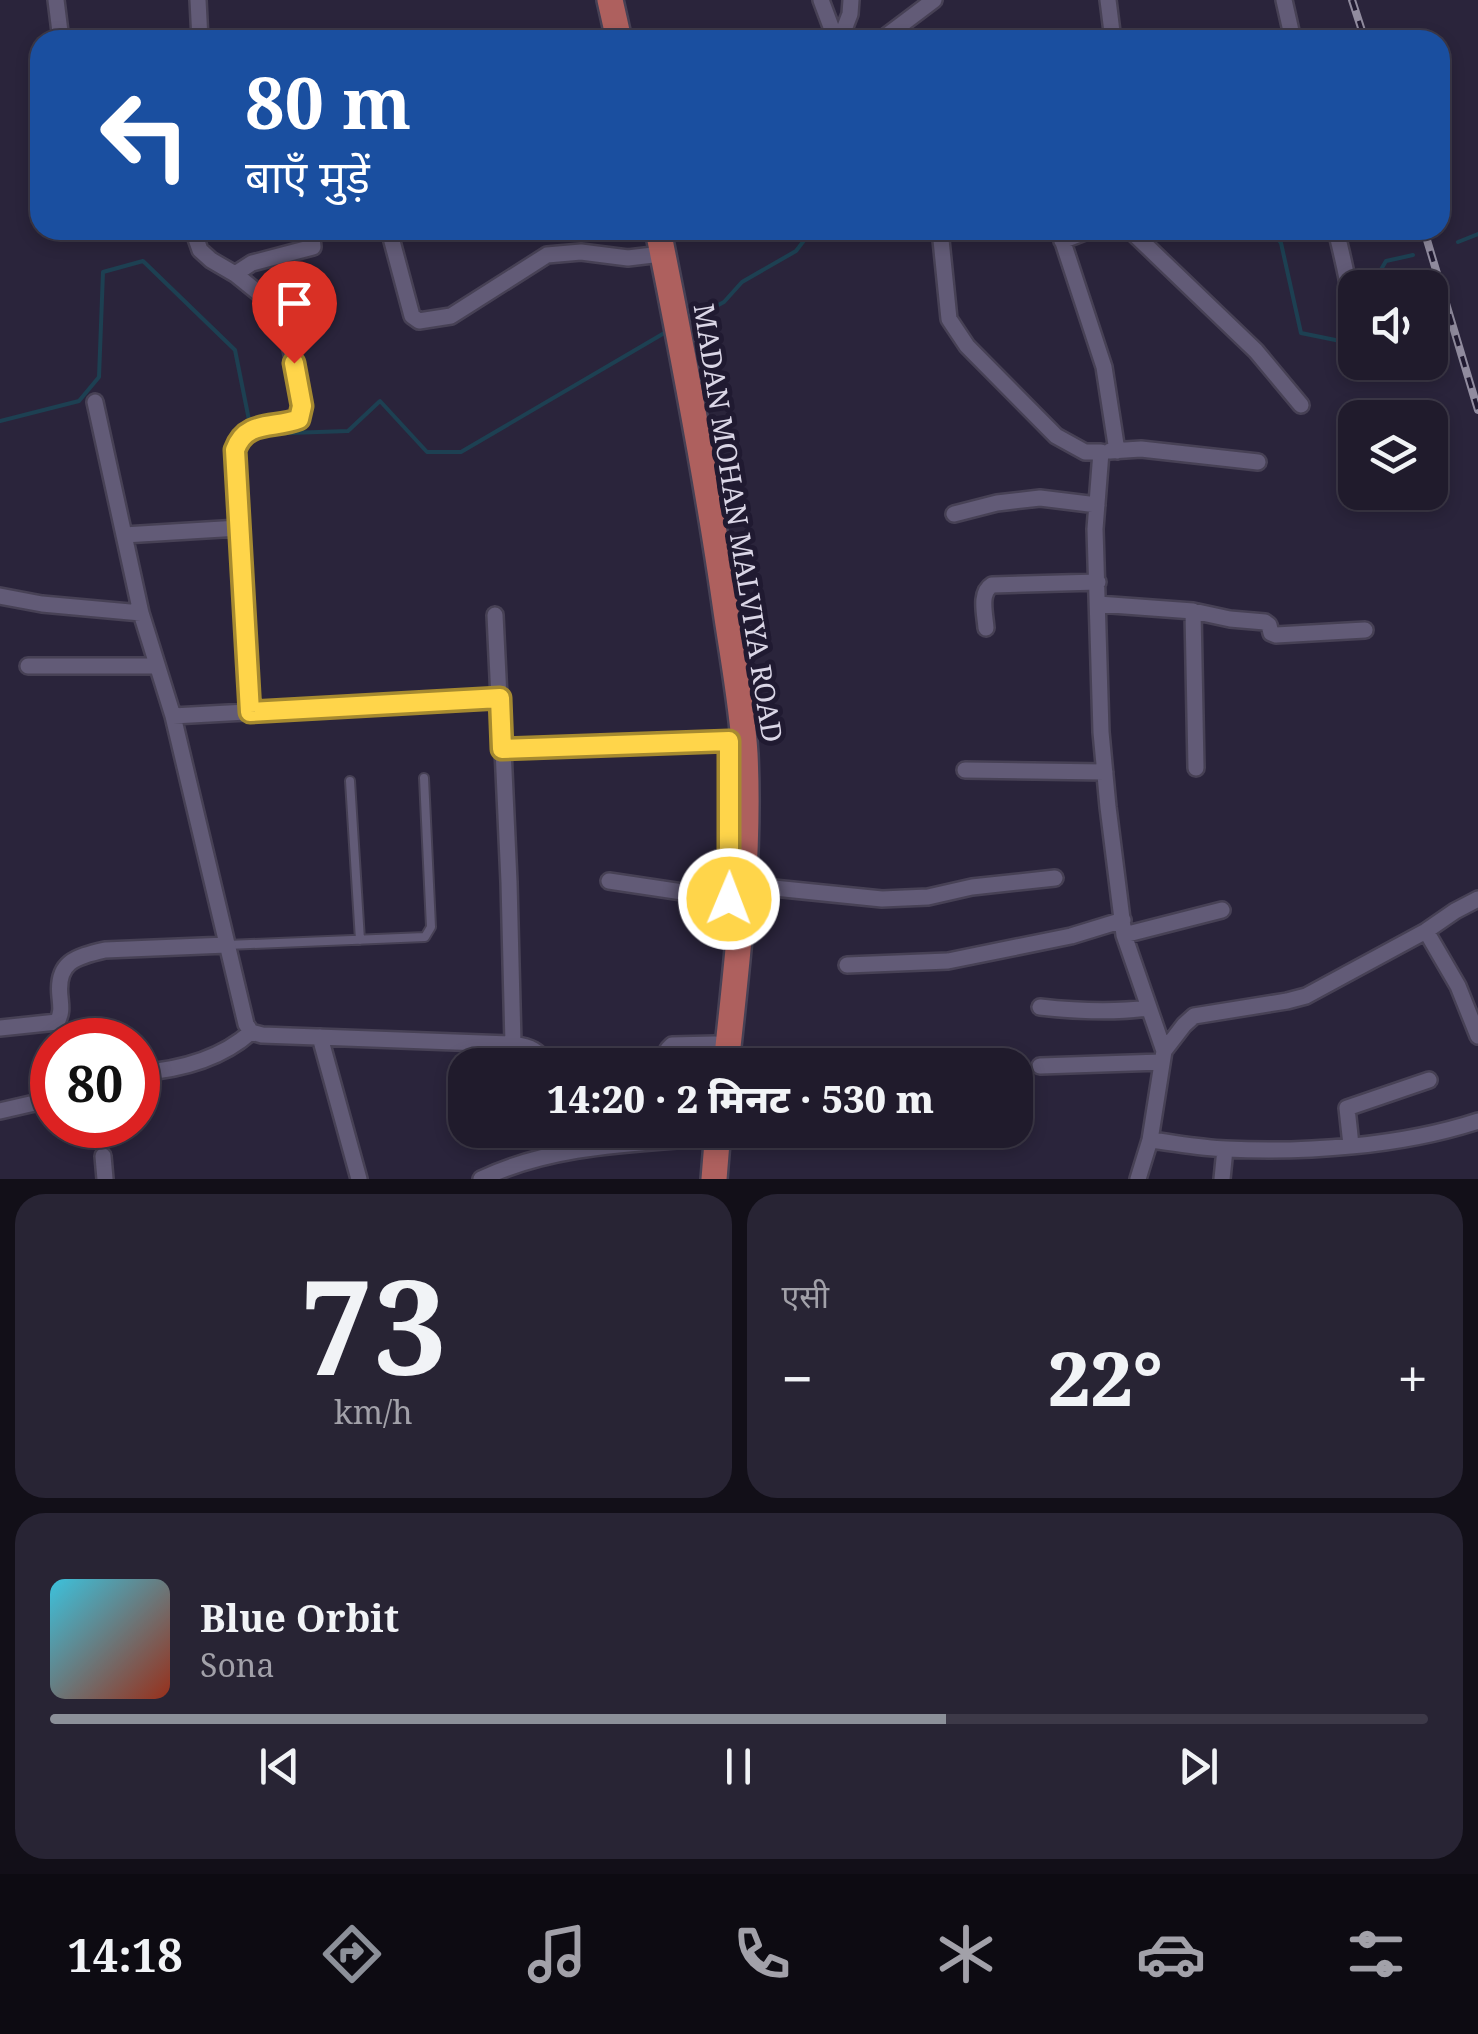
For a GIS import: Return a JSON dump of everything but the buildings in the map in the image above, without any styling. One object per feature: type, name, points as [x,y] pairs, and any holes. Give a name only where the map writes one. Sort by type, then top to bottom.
[{"type":"highway","points":[[598,0],[603,30]]},
{"type":"highway","points":[[610,0],[617,30]]},
{"type":"highway","name":"MADAN MOHAN MALVIYA ROAD","points":[[653,240],[720,568],[742,733],[746,828],[719,1048]]},
{"type":"highway","name":"MADAN MOHAN MALVIYA ROAD","points":[[680,360],[729,741],[736,892]]},
{"type":"highway","points":[[709,1148],[711,1177]]},
{"type":"street","points":[[56,0],[60,30]]},
{"type":"street","points":[[198,0],[200,30]]},
{"type":"street","points":[[822,0],[834,30]]},
{"type":"street","points":[[843,30],[851,0]]},
{"type":"street","points":[[894,30],[934,0]]},
{"type":"street","points":[[1108,0],[1112,30]]},
{"type":"street","points":[[1284,0],[1291,30]]},
{"type":"street","points":[[197,240],[210,260],[272,303],[281,316],[288,332],[302,406],[299,419],[254,428],[241,437],[235,450],[250,712]]},
{"type":"street","points":[[235,274],[252,263],[313,247],[312,240]]},
{"type":"street","points":[[393,240],[412,316],[419,322],[451,316],[547,255],[580,252],[628,258],[650,240]]},
{"type":"street","points":[[941,240],[949,319],[968,346],[1056,436],[1085,452],[1141,449],[1258,462]]},
{"type":"street","points":[[1061,240],[1104,367],[1109,451],[1096,529],[1104,772],[1123,928],[1163,1057]]},
{"type":"street","points":[[1140,240],[1256,351],[1302,404]]},
{"type":"street","points":[[1338,240],[1345,270]]},
{"type":"street","points":[[95,402],[141,613],[173,716],[251,1032],[532,1048]]},
{"type":"street","points":[[954,514],[997,502],[1040,498],[1097,505]]},
{"type":"street","points":[[124,534],[239,528]]},
{"type":"street","points":[[986,628],[984,595],[992,585],[1098,582]]},
{"type":"street","points":[[0,596],[141,613]]},
{"type":"street","points":[[1098,604],[1193,611],[1266,622],[1276,635],[1365,630]]},
{"type":"street","points":[[1193,611],[1196,768]]},
{"type":"street","points":[[496,615],[513,1044]]},
{"type":"street","points":[[28,666],[158,666]]},
{"type":"street","points":[[173,716],[500,698]]},
{"type":"street","points":[[502,749],[729,741]]},
{"type":"street","points":[[965,770],[1104,772]]},
{"type":"street","points":[[609,881],[882,900],[1056,878]]},
{"type":"street","points":[[1138,1179],[1150,1140],[1163,1057],[1194,1016],[1306,996],[1426,932],[1478,898]]},
{"type":"street","points":[[847,966],[948,961],[1222,910]]},
{"type":"street","points":[[1426,932],[1458,986],[1478,1036]]},
{"type":"street","points":[[0,1028],[58,1022],[62,1014],[60,973],[66,964],[86,954],[227,945]]},
{"type":"street","points":[[1040,1007],[1080,1012],[1148,1008]]},
{"type":"street","points":[[160,1069],[188,1065],[217,1054],[251,1032]]},
{"type":"street","points":[[320,1037],[359,1179]]},
{"type":"street","points":[[1040,1066],[1163,1057]]},
{"type":"street","points":[[1351,1145],[1347,1108],[1429,1080]]},
{"type":"street","points":[[0,1111],[30,1104]]},
{"type":"street","points":[[1150,1140],[1225,1149],[1333,1148],[1438,1134],[1478,1121]]},
{"type":"street","points":[[481,1179],[504,1168],[588,1148]]},
{"type":"street","points":[[1222,1179],[1225,1149]]},
{"type":"street","points":[[104,1156],[105,1179]]},
{"type":"lane","points":[[227,945],[419,938],[429,934],[424,778]]},
{"type":"lane","points":[[350,782],[360,940]]},
{"type":"waterway","points":[[1458,242],[1478,234]]},
{"type":"waterway","points":[[688,321],[724,302],[742,282],[796,251],[804,240]]},
{"type":"waterway","points":[[1279,240],[1301,333],[1338,341]]},
{"type":"waterway","points":[[1381,270],[1386,261],[1413,255]]},
{"type":"waterway","points":[[0,421],[79,401],[99,377],[103,272],[143,261],[235,350],[253,426]]},
{"type":"waterway","points":[[259,434],[348,431],[380,401],[427,452],[461,452],[666,332]]},
{"type":"railway","points":[[1352,0],[1362,30]]},
{"type":"railway","points":[[1427,240],[1478,410]]},
{"type":"route","points":[[294,363],[302,406],[299,419],[259,426],[241,437],[235,450],[250,712],[500,698],[502,749],[729,741],[729,899]]}]
